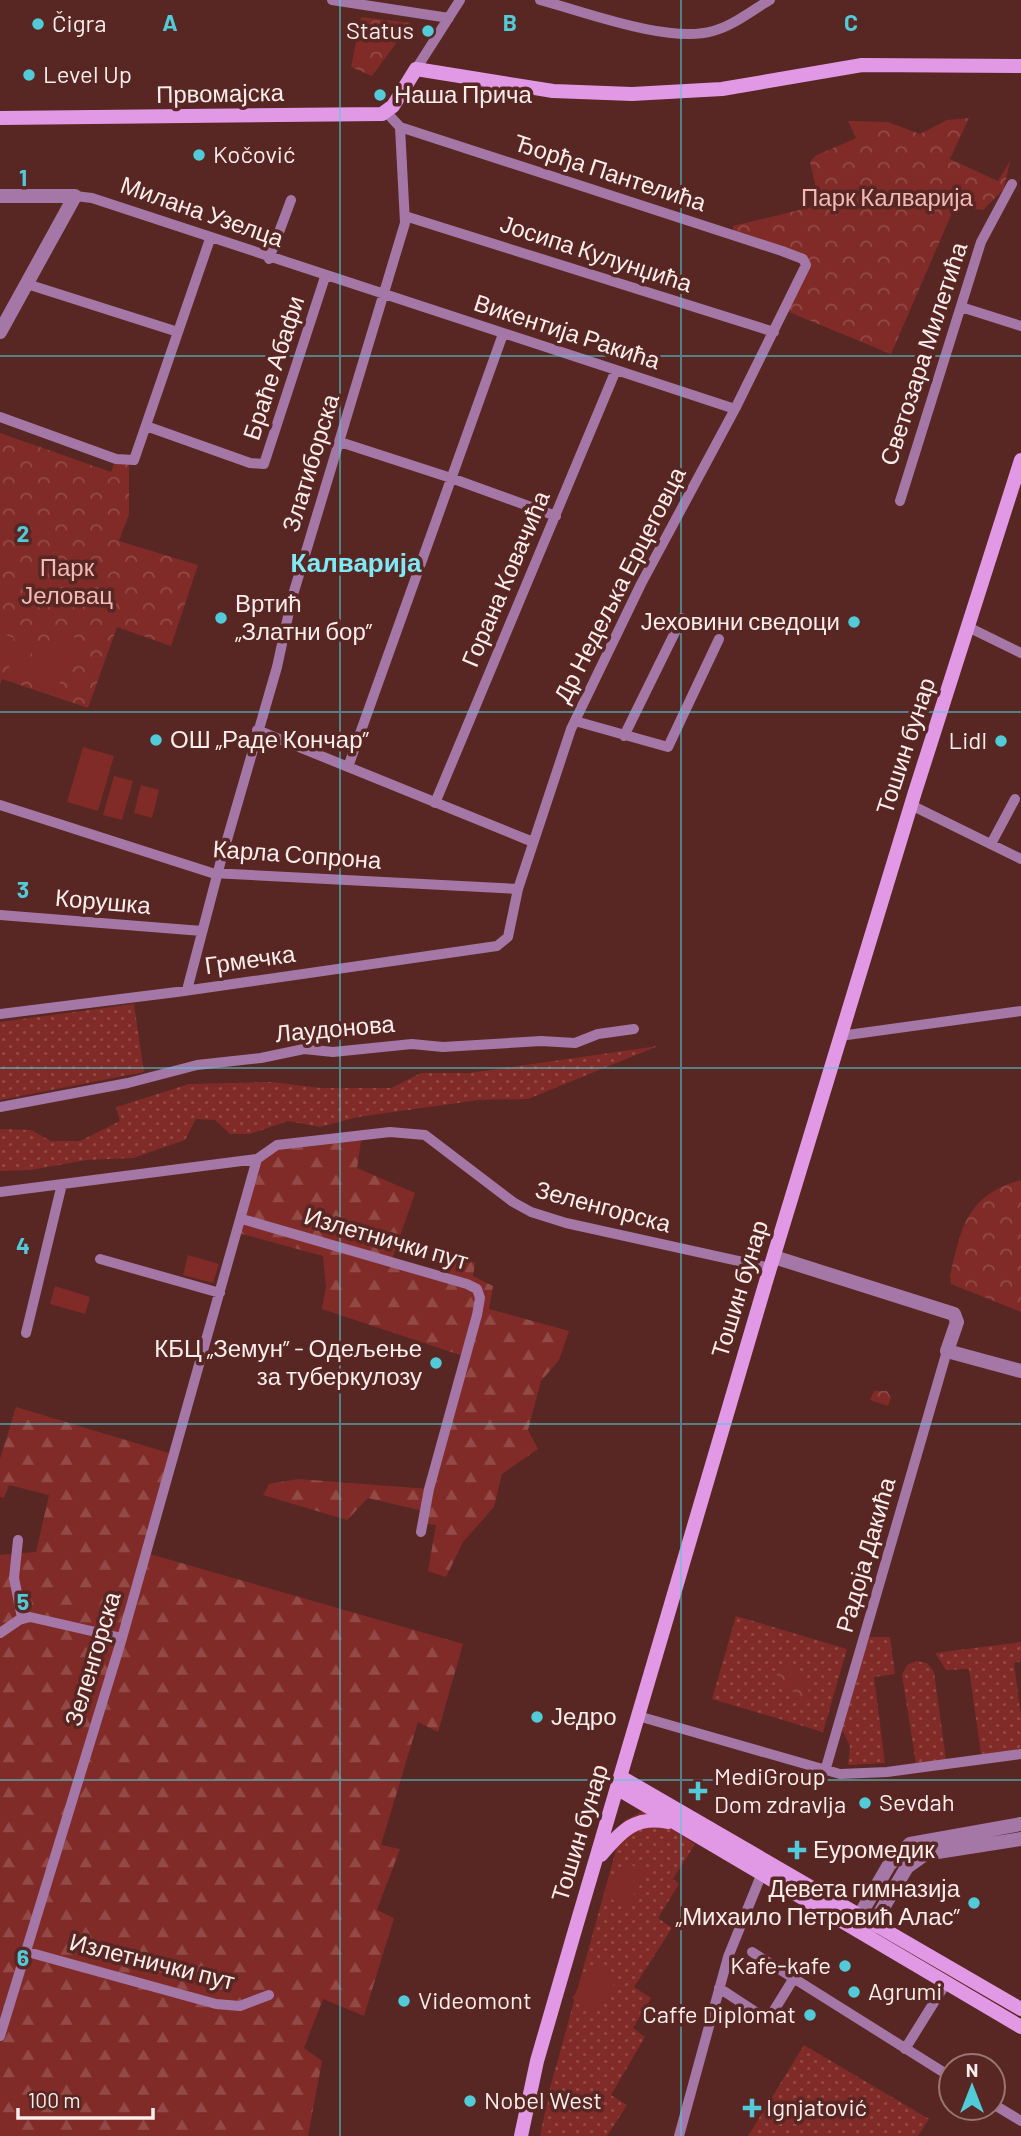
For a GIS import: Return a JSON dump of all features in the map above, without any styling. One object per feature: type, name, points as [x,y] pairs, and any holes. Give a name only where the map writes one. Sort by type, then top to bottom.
[{"type":"main road","points":[[387,113],[416,69],[553,91],[632,94],[722,89],[862,65],[1021,66]]},
{"type":"main road","name":"Првомајска","points":[[0,118],[387,113]]},
{"type":"main road","name":"Тошин бунар","points":[[521,2136],[537,2061],[772,1263],[911,805],[1021,460]]},
{"type":"main road","points":[[619,1783],[680,1826],[762,1873],[857,1920]]},
{"type":"main road","points":[[619,1783],[871,1928],[1021,2009]]},
{"type":"main road","points":[[595,1862],[620,1833],[632,1824],[652,1819],[680,1826]]},
{"type":"main road","points":[[871,1928],[946,1983],[1021,2027]]},
{"type":"street","points":[[332,0],[449,18]]},
{"type":"street","points":[[416,69],[460,0]]},
{"type":"street","points":[[540,0],[632,26],[686,33],[723,28],[770,0]]},
{"type":"street","points":[[387,113],[400,127]]},
{"type":"street","name":"Златиборска","points":[[187,990],[257,730],[277,667],[295,586],[385,296],[405,216],[400,127]]},
{"type":"street","name":"Ђорђа Пантелића","points":[[400,127],[782,251],[805,262]]},
{"type":"street","name":"Светозара Милетића","points":[[900,500],[986,231],[1012,184]]},
{"type":"street","points":[[0,332],[75,196]]},
{"type":"street","name":"Милана Узелца","points":[[0,197],[92,198],[385,296]]},
{"type":"street","points":[[270,259],[291,200]]},
{"type":"street","name":"Јосипа Кулунџића","points":[[405,216],[774,332]]},
{"type":"street","points":[[0,417],[129,462],[135,459],[211,239]]},
{"type":"street","name":"Др Недељка Ерцеговца","points":[[506,942],[518,889],[575,721],[640,584],[735,410],[802,277],[805,262]]},
{"type":"street","name":"Браће Абафи","points":[[146,426],[257,465],[267,460],[326,277]]},
{"type":"street","points":[[27,284],[178,332]]},
{"type":"street","name":"Викентија Ракића","points":[[385,296],[735,410]]},
{"type":"street","points":[[961,307],[1021,326]]},
{"type":"street","points":[[348,767],[503,334]]},
{"type":"street","name":"Горана Ковачића","points":[[435,803],[616,370]]},
{"type":"street","points":[[340,442],[556,516]]},
{"type":"street","points":[[624,737],[682,618]]},
{"type":"street","points":[[968,627],[1021,653]]},
{"type":"street","points":[[575,721],[624,737],[668,747],[719,639]]},
{"type":"street","points":[[257,730],[533,842]]},
{"type":"street","points":[[991,844],[1015,799]]},
{"type":"street","name":"Карла Сопрона","points":[[0,805],[217,874],[518,889]]},
{"type":"street","points":[[911,805],[1021,859]]},
{"type":"street","name":"Корушка","points":[[0,915],[202,931]]},
{"type":"street","name":"Грмечка","points":[[0,1014],[497,946],[506,942]]},
{"type":"street","points":[[840,1036],[1021,1011]]},
{"type":"street","name":"Лаудонова","points":[[0,1107],[128,1083],[197,1065],[261,1058],[303,1049],[333,1052],[412,1044],[443,1047],[541,1041],[575,1043],[598,1034],[634,1029]]},
{"type":"street","name":"Зеленгорска","points":[[0,2036],[122,1639],[257,1159],[277,1145],[298,1142],[390,1132],[425,1135],[513,1202],[531,1212],[566,1223],[772,1263]]},
{"type":"street","points":[[0,1192],[257,1159]]},
{"type":"street","points":[[26,1332],[62,1184]]},
{"type":"street","name":"Излетнички пут","points":[[242,1219],[467,1284],[480,1294],[476,1322],[429,1489],[421,1532]]},
{"type":"street","points":[[100,1259],[220,1293]]},
{"type":"street","points":[[772,1263],[954,1314],[957,1321],[947,1351],[1021,1371]]},
{"type":"street","name":"Радоја Дакића","points":[[825,1771],[947,1351]]},
{"type":"street","points":[[18,1540],[14,1578],[22,1618]]},
{"type":"street","points":[[0,1633],[22,1618],[32,1618],[122,1639]]},
{"type":"street","points":[[638,1716],[825,1771],[853,1775],[1021,1754]]},
{"type":"street","points":[[857,1920],[895,1857],[910,1844],[1021,1824]]},
{"type":"street","points":[[871,1928],[907,1867],[919,1856],[1021,1839]]},
{"type":"street","points":[[679,2136],[737,1928],[762,1873]]},
{"type":"street","name":"Излетнички пут","points":[[24,1951],[216,2004],[248,2004],[269,1995]]},
{"type":"street","points":[[752,1952],[937,2068]]},
{"type":"street","points":[[719,1988],[768,2020],[794,1978]]},
{"type":"street","points":[[905,2049],[946,1983]]},
{"type":"green space","points":[[361,17],[411,23],[372,76],[351,67]]},
{"type":"green space","name":"Парк Калварија","points":[[969,118],[950,159],[998,181],[1010,161],[1004,189],[983,210],[955,206],[891,354],[784,310],[806,265],[733,235],[733,226],[820,205],[810,162],[815,156],[856,138],[848,121],[888,122],[920,134],[947,120]]},
{"type":"green space","name":"Парк Јеловац","points":[[0,433],[111,472],[116,459],[129,462],[129,514],[119,541],[198,565],[171,646],[117,627],[88,708],[2,679],[0,685]]},
{"type":"green space","points":[[53,630],[76,638],[57,691],[33,683]]},
{"type":"green space","points":[[0,633],[14,638],[2,671],[0,671]]},
{"type":"green space","points":[[19,640],[34,645],[22,678],[7,673]]},
{"type":"green space","points":[[83,747],[114,756],[98,811],[67,802]]},
{"type":"green space","points":[[114,776],[133,781],[122,820],[103,815]]},
{"type":"green space","points":[[141,785],[159,790],[152,818],[134,813]]},
{"type":"green space","points":[[134,1004],[144,1072],[0,1100],[0,1022]]},
{"type":"green space","points":[[658,1046],[528,1099],[479,1100],[358,1117],[320,1127],[288,1121],[250,1134],[230,1134],[215,1120],[196,1119],[185,1140],[133,1158],[87,1160],[31,1170],[0,1171],[0,1129],[31,1130],[51,1141],[80,1141],[120,1121],[116,1107],[189,1084],[272,1082],[321,1088],[391,1088],[421,1073],[469,1073]]},
{"type":"green space","points":[[349,1136],[361,1141],[357,1168],[415,1193],[392,1259],[449,1274],[452,1254],[475,1263],[473,1276],[493,1286],[489,1309],[569,1331],[559,1360],[541,1381],[528,1430],[538,1449],[502,1474],[494,1507],[463,1542],[446,1577],[428,1571],[436,1525],[421,1523],[423,1511],[368,1498],[347,1520],[263,1495],[269,1484],[298,1479],[429,1489],[466,1357],[322,1309],[326,1287],[323,1256],[238,1233],[264,1151]]},
{"type":"green space","points":[[1021,1180],[1021,1312],[951,1284],[950,1276],[958,1242],[969,1215],[989,1194]]},
{"type":"green space","points":[[188,1255],[219,1264],[213,1283],[183,1275]]},
{"type":"green space","points":[[55,1286],[90,1297],[85,1314],[50,1304]]},
{"type":"green space","points":[[874,1391],[887,1391],[891,1398],[888,1406],[870,1400]]},
{"type":"green space","points":[[16,1407],[169,1453],[143,1552],[463,1644],[438,1732],[418,1722],[381,1845],[400,1849],[377,1910],[394,1918],[364,2016],[323,1999],[304,2048],[322,2061],[308,2136],[0,2136],[0,1555],[36,1552],[49,1495],[9,1485],[4,1498],[0,1497],[0,1459]]},
{"type":"green space","points":[[736,1616],[847,1649],[823,1732],[712,1699]]},
{"type":"green space","points":[[868,1637],[890,1637],[895,1674],[874,1677],[885,1763],[848,1765],[850,1746],[842,1730]]},
{"type":"green space","points":[[1021,1642],[1021,1661],[1014,1663],[1021,1717],[1021,1749],[981,1754],[969,1669],[946,1670],[935,1653]]},
{"type":"green space","points":[[916,1661],[927,1663],[934,1672],[946,1760],[916,1764],[902,1675],[907,1665]]},
{"type":"green space","points":[[793,1666],[807,1683],[807,1705],[775,1673]]},
{"type":"green space","points":[[643,1811],[695,1844],[673,1879],[679,1884],[658,1918],[672,1928],[634,1987],[651,1998],[633,2028],[645,2037],[611,2095],[627,2105],[607,2136],[540,2136],[550,2088],[624,1821]]},
{"type":"green space","points":[[626,1861],[647,1875],[625,1908],[604,1894]]},
{"type":"green space","points":[[596,1965],[617,1980],[593,2013],[572,1998]]},
{"type":"green space","points":[[804,2045],[929,2119],[918,2136],[748,2136]]},
{"type":"place","name":"Čigra","points":[[38,24]]},
{"type":"place","name":"Status","points":[[428,31]]},
{"type":"place","name":"Level Up","points":[[29,75]]},
{"type":"place","name":"Наша Прича","points":[[380,95]]},
{"type":"place","name":"Kočović","points":[[199,155]]},
{"type":"place","name":"Вртић „Златни бор”","points":[[221,618]]},
{"type":"place","name":"Јеховини сведоци","points":[[854,622]]},
{"type":"place","name":"ОШ „Раде Кончар”","points":[[156,740]]},
{"type":"place","name":"Lidl","points":[[1001,741]]},
{"type":"place","name":"КБЦ „Земун” - Одељење за туберкулозу","points":[[436,1363]]},
{"type":"place","name":"Једро","points":[[537,1717]]},
{"type":"place","name":"MediGroup Dom zdravlja","points":[[698,1791]]},
{"type":"place","name":"Sevdah","points":[[865,1803]]},
{"type":"place","name":"Еуромедик","points":[[797,1850]]},
{"type":"place","name":"Девета гимназија „Михаило Петровић Алас”","points":[[974,1903]]},
{"type":"place","name":"Kafe-kafe","points":[[845,1966]]},
{"type":"place","name":"Agrumi","points":[[854,1992]]},
{"type":"place","name":"Videomont","points":[[404,2001]]},
{"type":"place","name":"Caffe Diplomat","points":[[810,2015]]},
{"type":"place","name":"Nobel West","points":[[470,2101]]},
{"type":"place","name":"Ignjatović","points":[[752,2108]]},
{"type":"district","name":"Калварија","points":[[356,563]]}]
